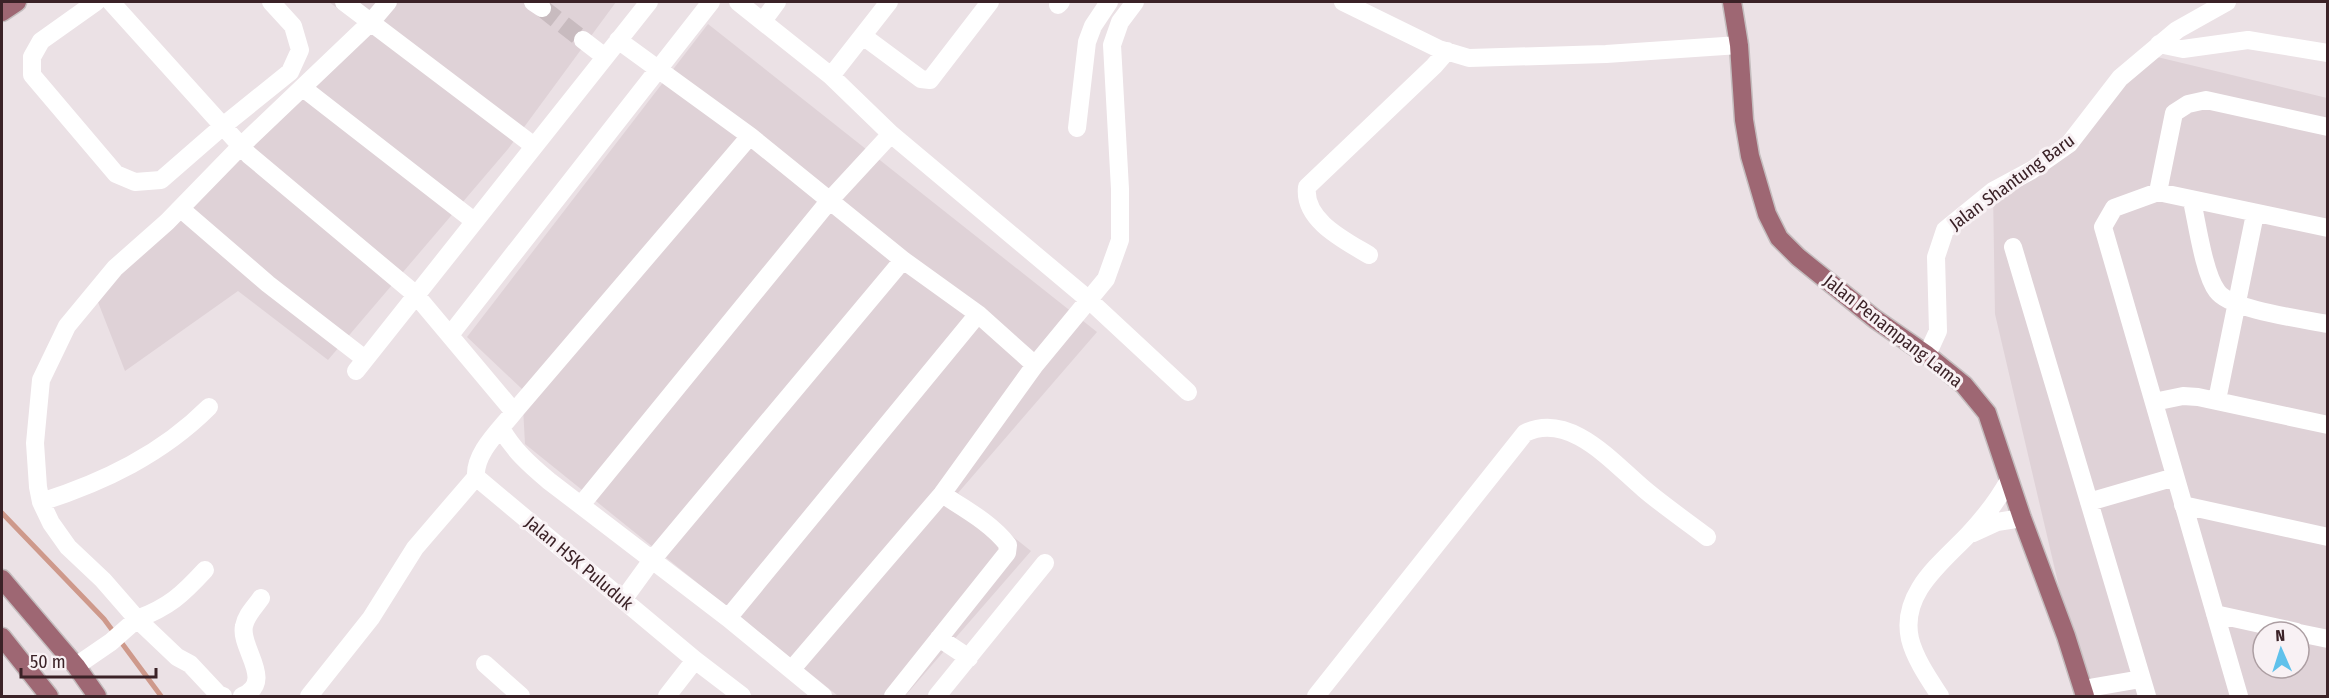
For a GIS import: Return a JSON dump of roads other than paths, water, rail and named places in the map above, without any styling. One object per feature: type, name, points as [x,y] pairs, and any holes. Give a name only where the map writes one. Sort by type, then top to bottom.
[{"type":"main road","points":[[2,12],[17,2]]},
{"type":"main road","name":"Jalan Penampang Lama","points":[[1732,2],[1739,45],[1744,120],[1750,156],[1767,214],[1779,238],[1798,257],[1875,319],[1927,355],[1964,385],[1987,413],[2084,693]]},
{"type":"main road","points":[[2,579],[76,666],[97,696]]},
{"type":"main road","points":[[2,638],[49,696]]},
{"type":"street","points":[[96,2],[41,41],[32,57],[32,75],[116,174],[135,182],[160,180],[290,72],[300,50],[293,26],[271,2]]},
{"type":"street","points":[[111,2],[249,156],[416,294],[514,412]]},
{"type":"street","points":[[344,2],[534,146]]},
{"type":"street","points":[[224,696],[219,695],[190,664],[177,657],[133,623],[103,580],[68,547],[51,523],[41,502],[38,487],[35,443],[41,380],[67,326],[114,268],[181,209],[241,146],[371,22],[388,2]]},
{"type":"street","points":[[181,209],[361,365],[649,2]]},
{"type":"street","points":[[450,335],[711,2]]},
{"type":"street","points":[[738,2],[831,76],[891,134],[1089,300],[1188,392]]},
{"type":"street","points":[[762,21],[777,2]]},
{"type":"street","points":[[831,76],[889,2]]},
{"type":"street","points":[[863,36],[921,79],[930,80],[936,76],[990,2]]},
{"type":"street","points":[[1077,128],[1087,42],[1093,26],[1109,2]]},
{"type":"street","points":[[792,669],[942,494],[1035,364],[1106,279],[1120,240],[1120,189],[1112,45],[1120,22],[1135,2]]},
{"type":"street","points":[[1343,2],[1448,51],[1469,58],[1606,54],[1739,45]]},
{"type":"street","name":"Jalan Shantung Baru","points":[[1927,355],[1938,331],[1936,257],[1945,230],[1993,191],[2032,170],[2069,144],[2120,78],[2177,30],[2227,2]]},
{"type":"street","points":[[583,40],[604,57]]},
{"type":"street","points":[[618,40],[750,135],[903,260],[978,314],[1035,364]]},
{"type":"street","points":[[2159,44],[2183,49],[2248,40],[2328,53]]},
{"type":"street","points":[[1369,255],[1338,237],[1312,213],[1307,204],[1307,187],[1448,51]]},
{"type":"street","points":[[303,87],[474,220]]},
{"type":"street","points":[[2158,192],[2174,113],[2188,104],[2206,100],[2328,127]]},
{"type":"street","points":[[581,506],[830,200],[891,134]]},
{"type":"street","points":[[309,696],[371,618],[415,548],[476,477],[475,467],[479,457],[501,428],[750,135]]},
{"type":"street","points":[[2239,696],[2103,227],[2114,208],[2158,192],[2328,228]]},
{"type":"street","points":[[2192,201],[2209,273],[2217,292],[2236,305],[2328,324]]},
{"type":"street","points":[[2217,400],[2255,214]]},
{"type":"street","points":[[2013,247],[2147,696]]},
{"type":"street","points":[[623,600],[652,560],[903,260]]},
{"type":"street","points":[[728,618],[978,314]]},
{"type":"street","points":[[2154,402],[2183,396],[2217,400],[2328,425]]},
{"type":"street","points":[[41,502],[79,490],[132,464],[184,431],[209,407]]},
{"type":"street","points":[[501,428],[508,441],[521,456],[581,506],[728,618],[823,696]]},
{"type":"street","points":[[1316,696],[1525,433],[1534,429],[1548,428],[1571,433],[1593,444],[1646,490],[1707,537]]},
{"type":"street","name":"Jalan HSK Puluduk","points":[[476,477],[695,660],[742,696]]},
{"type":"street","points":[[2089,502],[2175,477]]},
{"type":"street","points":[[1940,696],[1921,663],[1911,639],[1909,616],[1916,594],[1933,570],[1968,535],[2001,495],[2009,480]]},
{"type":"street","points":[[893,696],[1007,554],[1008,545],[1002,537],[975,514],[942,494]]},
{"type":"street","points":[[2183,505],[2328,537]]},
{"type":"street","points":[[1968,535],[1996,522],[2022,518]]},
{"type":"street","points":[[937,696],[1045,563]]},
{"type":"street","points":[[76,666],[111,642],[133,623],[180,597],[205,570]]},
{"type":"street","points":[[242,696],[249,694],[257,670],[244,640],[243,626],[261,598]]},
{"type":"street","points":[[2215,614],[2251,622]]},
{"type":"street","points":[[2311,635],[2328,639]]},
{"type":"street","points":[[939,638],[969,658]]},
{"type":"street","points":[[667,696],[695,660]]},
{"type":"street","points":[[485,664],[521,696]]},
{"type":"street","points":[[2084,693],[2141,679]]},
{"type":"waterway","points":[[2,513],[104,619],[161,696]]},
{"type":"tunnel","points":[[542,8],[583,40]]}]
